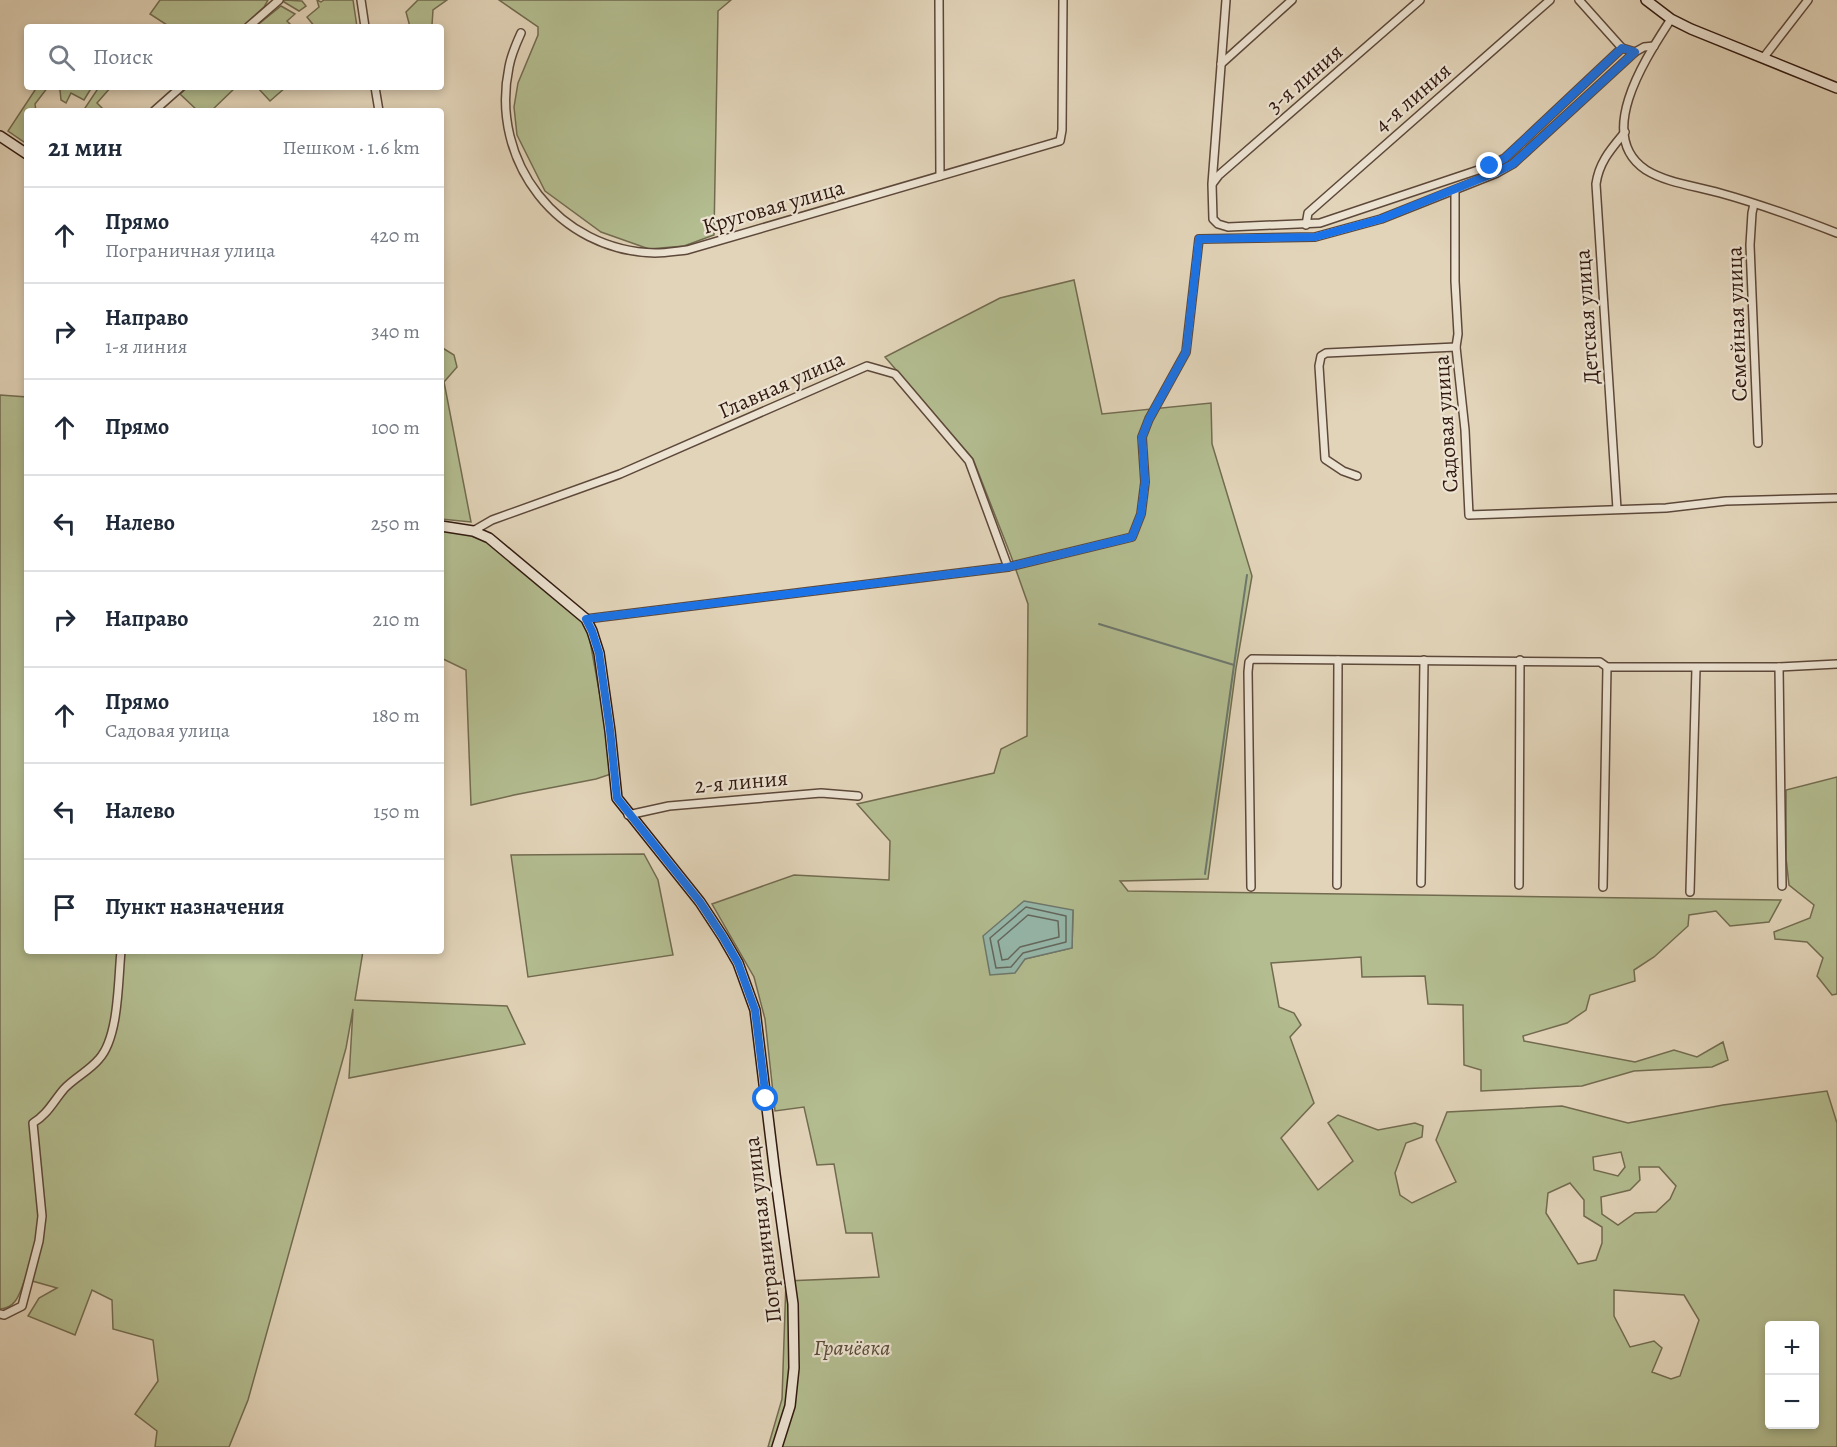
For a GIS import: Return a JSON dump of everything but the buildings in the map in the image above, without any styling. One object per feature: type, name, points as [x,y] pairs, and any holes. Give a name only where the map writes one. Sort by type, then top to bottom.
[{"type":"street","points":[[251,24],[279,0]]},
{"type":"street","points":[[361,0],[365,24]]},
{"type":"street","points":[[939,0],[940,176]]},
{"type":"street","name":"Круговая улица","points":[[520,33],[506,84],[508,126],[519,167],[539,196],[558,217],[579,231],[602,243],[626,250],[656,253],[687,250],[1060,141],[1063,0]]},
{"type":"street","points":[[1226,0],[1212,184],[1213,219],[1218,224],[1228,227],[1320,223],[1478,170],[1505,158],[1622,48]]},
{"type":"street","points":[[1221,64],[1292,0]]},
{"type":"street","name":"3-я линия","points":[[1212,184],[1219,175],[1420,0]]},
{"type":"street","name":"4-я линия","points":[[1306,225],[1308,213],[1550,0]]},
{"type":"street","points":[[1579,0],[1622,48],[1635,52]]},
{"type":"street","points":[[1646,0],[1671,19],[1837,88]]},
{"type":"street","points":[[1764,57],[1808,0]]},
{"type":"street","points":[[1671,19],[1634,82],[1626,102],[1625,132],[1629,153],[1646,170],[1668,180],[1771,208],[1837,233]]},
{"type":"street","points":[[586,619],[1008,567],[1132,537],[1141,514],[1145,482],[1142,437],[1149,419],[1186,352],[1199,239],[1315,237],[1381,219],[1455,190],[1513,164],[1635,52],[1644,47],[1654,46]]},
{"type":"street","points":[[157,108],[178,90]]},
{"type":"street","points":[[376,90],[378,108]]},
{"type":"street","name":"Детская улица","points":[[1617,509],[1596,184],[1602,160],[1625,132]]},
{"type":"street","points":[[0,136],[24,152]]},
{"type":"street","name":"Садовая улица","points":[[1455,190],[1455,281],[1458,334],[1456,347],[1469,515],[1666,508],[1726,501],[1837,498]]},
{"type":"street","name":"Семейная улица","points":[[1754,204],[1750,229],[1750,255],[1758,443]]},
{"type":"street","points":[[1358,476],[1343,471],[1324,459],[1319,366],[1321,356],[1326,353],[1456,347]]},
{"type":"street","name":"Главная улица","points":[[473,531],[492,520],[620,474],[867,366],[895,374],[969,461],[1008,567]]},
{"type":"street","name":"Пограничная улица","points":[[444,526],[473,531],[489,538],[586,619],[599,653],[617,798],[628,815],[700,902],[728,945],[749,992],[758,1028],[793,1304],[794,1368],[790,1406],[777,1447]]},
{"type":"street","points":[[1251,887],[1249,662],[1257,657],[1338,660],[1599,662],[1607,667],[1779,667],[1837,664]]},
{"type":"street","points":[[1337,885],[1338,660]]},
{"type":"street","points":[[1421,883],[1424,660]]},
{"type":"street","points":[[1519,885],[1520,660]]},
{"type":"street","points":[[1603,887],[1607,667]]},
{"type":"street","points":[[1779,667],[1782,886]]},
{"type":"street","points":[[1690,892],[1696,668]]},
{"type":"street","name":"2-я линия","points":[[628,815],[669,806],[821,793],[858,796]]},
{"type":"street","points":[[0,1314],[4,1315],[22,1306],[39,1241],[42,1216],[33,1123],[48,1112],[65,1088],[101,1058],[111,1038],[117,1008],[121,954]]},
{"type":"green space","points":[[160,0],[268,0],[264,7],[245,24],[165,24],[150,14]]},
{"type":"green space","points":[[284,0],[302,1],[306,6],[299,11]]},
{"type":"green space","points":[[317,0],[321,2],[324,0],[353,0],[357,24],[313,24],[307,17],[319,7]]},
{"type":"green space","points":[[418,0],[447,0],[433,10],[432,24],[409,24],[406,12]]},
{"type":"green space","points":[[499,0],[731,0],[718,11],[714,235],[684,246],[649,249],[601,232],[545,191],[517,135],[514,107],[518,83],[538,35],[538,27]]},
{"type":"green space","points":[[281,6],[295,14],[287,21],[290,24],[259,24]]},
{"type":"green space","points":[[35,90],[46,90],[35,104],[36,108],[24,108],[24,142],[8,131]]},
{"type":"green space","points":[[60,90],[90,90],[84,100],[71,93],[66,103],[61,100]]},
{"type":"green space","points":[[97,90],[108,90],[97,103],[102,108],[85,108]]},
{"type":"green space","points":[[185,90],[233,90],[214,108],[195,108],[180,94]]},
{"type":"green space","points":[[260,90],[283,90],[270,101]]},
{"type":"green space","name":"Грачёвка","points":[[1074,280],[1102,414],[1211,403],[1212,444],[1252,576],[1236,668],[1208,879],[1120,881],[1128,891],[1781,900],[1769,922],[1730,926],[1716,911],[1689,915],[1688,926],[1654,957],[1634,970],[1635,981],[1590,995],[1586,1010],[1567,1023],[1523,1036],[1524,1041],[1635,1062],[1674,1050],[1697,1057],[1723,1042],[1728,1060],[1712,1067],[1634,1071],[1582,1086],[1481,1091],[1481,1070],[1464,1065],[1463,1005],[1428,1004],[1425,976],[1362,977],[1361,957],[1271,963],[1279,1007],[1294,1013],[1301,1025],[1290,1037],[1314,1103],[1281,1138],[1318,1190],[1353,1161],[1328,1123],[1338,1115],[1378,1130],[1415,1123],[1423,1126],[1422,1137],[1406,1143],[1395,1173],[1400,1195],[1412,1203],[1456,1182],[1436,1140],[1447,1112],[1562,1106],[1628,1123],[1723,1105],[1827,1091],[1837,1123],[1837,1447],[768,1447],[782,1399],[786,1281],[879,1277],[872,1233],[846,1233],[834,1164],[817,1165],[804,1107],[775,1111],[765,1019],[754,977],[712,904],[794,875],[889,880],[890,841],[857,804],[994,773],[1001,749],[1027,736],[1028,604],[1011,556],[973,459],[885,357],[1000,298]],"holes":[[[1073,911],[1072,948],[1025,959]],[[1621,1152],[1625,1167],[1618,1176],[1594,1170],[1593,1157]],[[1639,1167],[1659,1167],[1676,1186],[1670,1199],[1656,1212],[1635,1213],[1618,1225],[1602,1214],[1601,1197],[1630,1190],[1640,1180]],[[1570,1183],[1584,1200],[1584,1216],[1602,1227],[1602,1243],[1596,1260],[1578,1264],[1546,1213],[1548,1193]],[[1614,1290],[1684,1295],[1699,1320],[1680,1376],[1671,1379],[1652,1372],[1662,1348],[1654,1341],[1630,1347],[1614,1316]]]},
{"type":"green space","points":[[444,349],[454,355],[457,367],[444,382]]},
{"type":"green space","points":[[444,382],[471,522],[444,519]]},
{"type":"green space","points":[[0,395],[24,397],[24,954],[363,954],[355,1000],[507,1006],[525,1044],[349,1078],[353,1009],[346,1048],[248,1400],[229,1447],[155,1447],[157,1431],[135,1414],[158,1381],[153,1340],[113,1329],[112,1300],[92,1290],[75,1335],[28,1316],[39,1298],[57,1288],[25,1279],[14,1302],[0,1309]]},
{"type":"green space","points":[[444,526],[473,531],[586,619],[614,773],[596,779],[471,805],[466,670],[444,659]]},
{"type":"green space","points":[[1837,777],[1837,994],[1832,995],[1817,976],[1823,958],[1807,942],[1775,939],[1774,932],[1810,918],[1814,905],[1789,885],[1786,858],[1786,790]]},
{"type":"green space","points":[[644,854],[658,880],[673,955],[528,977],[511,855]]},
{"type":"water","points":[[1024,901],[1073,910],[1072,948],[1025,959],[1015,973],[990,975],[983,936]]},
{"type":"waterway","points":[[1234,665],[1247,575]]},
{"type":"waterway","points":[[1099,624],[1234,665],[1205,874]]},
{"type":"route","points":[[766,1099],[755,1010],[738,963],[700,902],[628,815],[617,798],[599,653],[586,619],[1008,567],[1132,537],[1141,514],[1145,482],[1142,437],[1149,419],[1184,359],[1199,239],[1315,237],[1381,219],[1497,172],[1513,164],[1635,52],[1622,48],[1505,158],[1490,166]]}]
